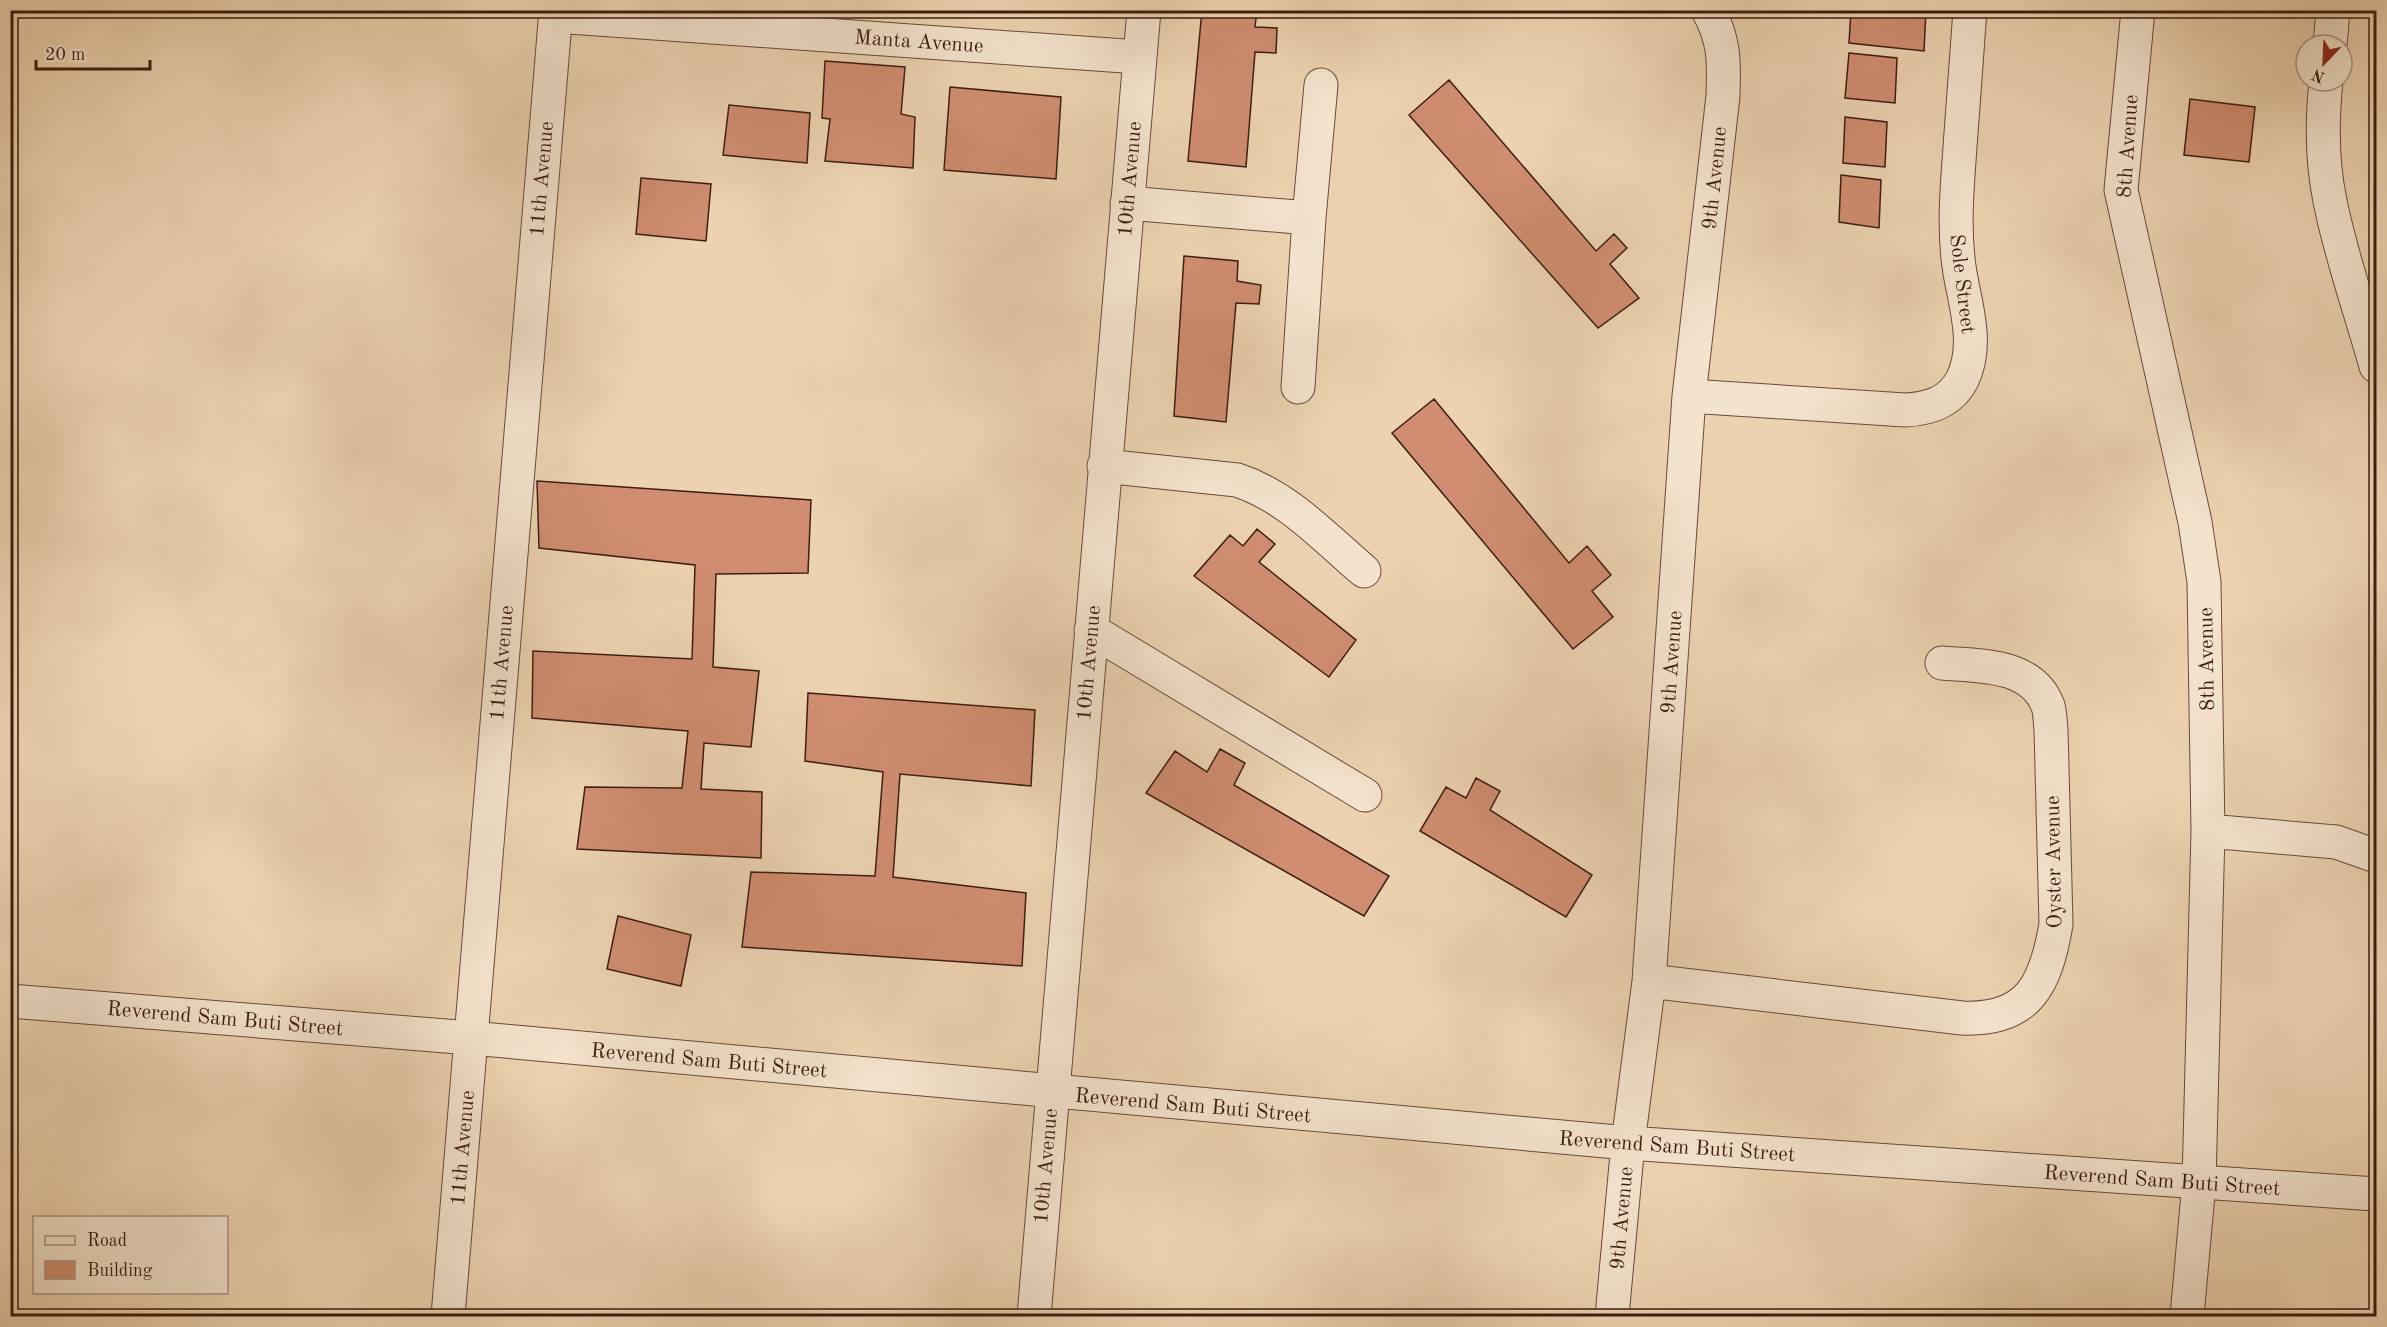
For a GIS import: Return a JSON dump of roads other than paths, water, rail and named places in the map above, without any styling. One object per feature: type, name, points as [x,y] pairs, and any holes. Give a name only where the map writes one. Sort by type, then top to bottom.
[{"type":"street","name":"10th Avenue","points":[[1034,1317],[1051,1092],[1144,10]]},
{"type":"street","name":"9th Avenue","points":[[1612,1317],[1628,1143],[1649,981],[1689,396],[1723,96],[1724,62],[1719,31],[1708,10]]},
{"type":"street","name":"Sole Street","points":[[1689,396],[1905,410],[1925,409],[1952,394],[1965,372],[1971,343],[1970,320],[1955,235],[1970,10]]},
{"type":"street","name":"8th Avenue","points":[[2138,10],[2121,190],[2123,209],[2144,291],[2195,522],[2204,582],[2208,831],[2199,1183],[2187,1317]]},
{"type":"street","points":[[2331,33],[2333,10]]},
{"type":"street","name":"Manta Avenue","points":[[555,13],[827,23],[1139,57]]},
{"type":"street","name":"11th Avenue","points":[[448,1317],[555,13]]},
{"type":"street","points":[[1298,387],[1322,85]]},
{"type":"street","points":[[2325,93],[2325,157],[2329,200],[2376,366]]},
{"type":"street","points":[[1127,203],[1310,218]]},
{"type":"street","points":[[1104,466],[1237,480],[1257,487],[1288,506],[1364,571]]},
{"type":"street","points":[[1091,630],[1365,795]]},
{"type":"street","name":"Oyster Avenue","points":[[1649,981],[1962,1018],[1991,1017],[2007,1012],[2026,1000],[2041,982],[2051,956],[2056,924],[2051,729],[2048,705],[2037,689],[2021,676],[2002,668],[1942,663]]},
{"type":"street","points":[[2208,831],[2336,842],[2376,856]]},
{"type":"street","name":"Reverend Sam Buti Street","points":[[10,1001],[471,1038],[1628,1143],[2376,1194]]}]
